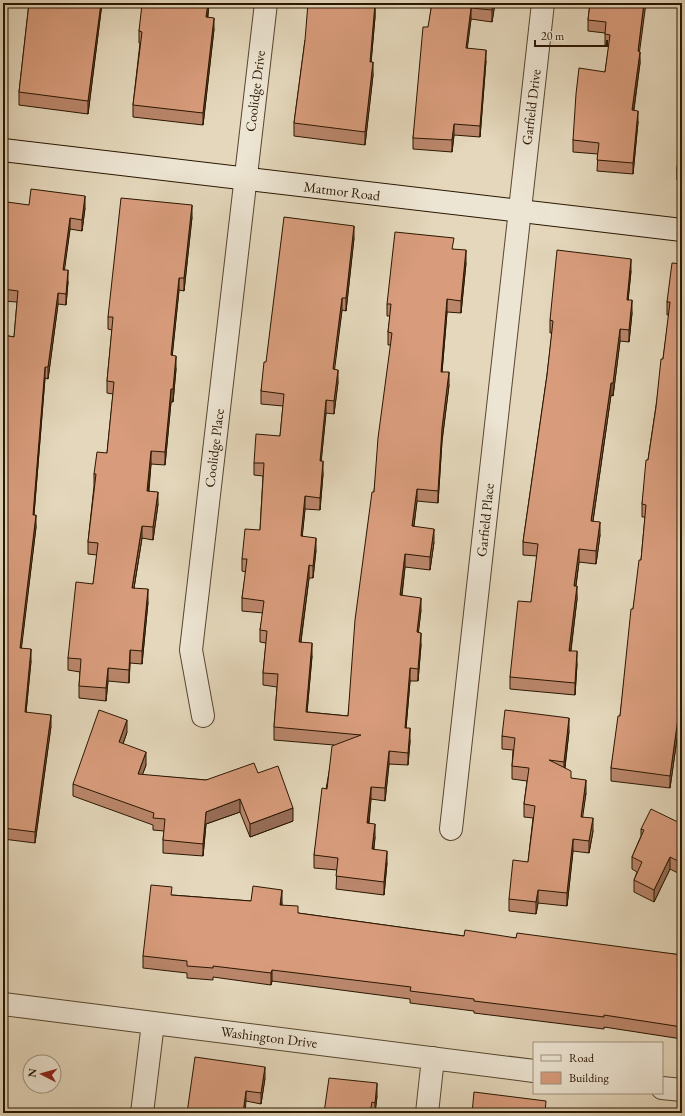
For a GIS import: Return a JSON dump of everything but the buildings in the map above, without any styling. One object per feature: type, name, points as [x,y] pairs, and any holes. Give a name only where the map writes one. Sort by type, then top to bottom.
[{"type":"street","name":"Coolidge Drive","points":[[245,179],[266,3]]},
{"type":"street","name":"Garfield Drive","points":[[519,212],[543,3]]},
{"type":"street","name":"Matmor Road","points":[[3,150],[682,230]]},
{"type":"street","name":"Coolidge Place","points":[[203,716],[191,650],[245,179]]},
{"type":"street","name":"Garfield Place","points":[[451,829],[519,212]]},
{"type":"street","name":"Washington Drive","points":[[3,1004],[533,1071]]},
{"type":"street","points":[[142,1113],[153,1023]]},
{"type":"street","points":[[427,1113],[433,1058]]},
{"type":"street","points":[[663,1088],[682,1090]]}]
